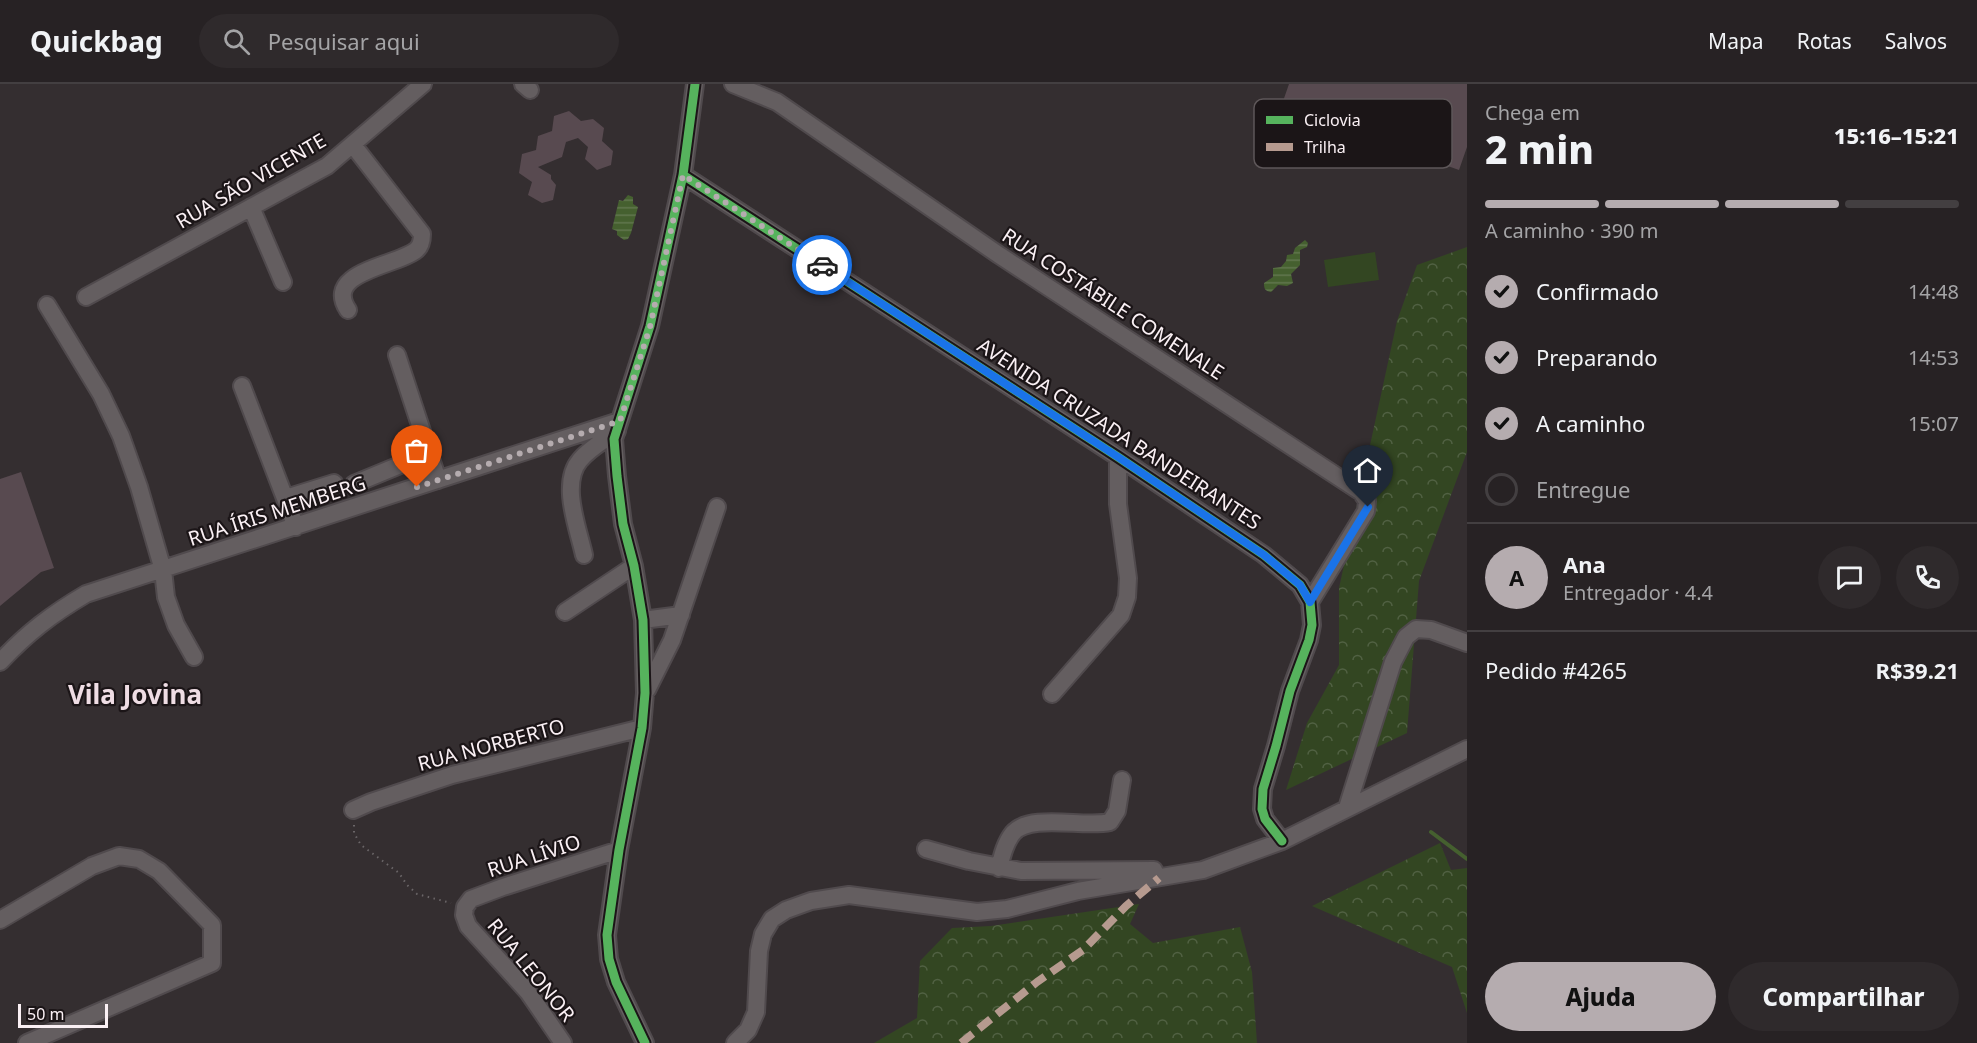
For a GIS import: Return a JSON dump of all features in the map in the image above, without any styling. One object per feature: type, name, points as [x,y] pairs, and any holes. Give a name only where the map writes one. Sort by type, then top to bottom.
[{"type":"street","name":"RUA SÃO VICENTE","points":[[86,297],[327,166],[423,84]]},
{"type":"street","points":[[645,1043],[616,982],[609,959],[607,935],[619,850],[642,728],[645,693],[643,620],[634,566],[623,524],[614,445],[650,327],[683,175],[695,84]]},
{"type":"street","name":"RUA COSTÁBILE COMENALE","points":[[733,84],[777,102],[999,255],[1355,486],[1366,498],[1366,511],[1310,602]]},
{"type":"street","points":[[348,310],[343,302],[342,294],[348,282],[383,264],[415,252],[422,242],[422,234],[352,145]]},
{"type":"street","name":"AVENIDA CRUZADA BANDEIRANTES","points":[[683,175],[1118,457],[1282,568],[1300,585],[1310,602]]},
{"type":"street","points":[[252,207],[283,282]]},
{"type":"street","points":[[47,305],[101,394],[121,436],[139,487],[163,570],[166,597],[176,625],[194,657]]},
{"type":"street","points":[[397,355],[438,480]]},
{"type":"street","points":[[242,386],[296,527]]},
{"type":"street","points":[[584,555],[570,488],[571,476],[574,468],[586,454],[618,426]]},
{"type":"street","name":"RUA ÍRIS MEMBERG","points":[[0,662],[39,624],[86,594],[438,480],[618,426]]},
{"type":"street","points":[[354,484],[429,453]]},
{"type":"street","points":[[1052,694],[1121,615],[1127,597],[1128,578],[1118,504],[1118,457]]},
{"type":"street","points":[[286,498],[334,483]]},
{"type":"street","points":[[645,693],[665,657],[717,507]]},
{"type":"street","points":[[566,612],[634,566]]},
{"type":"street","points":[[1282,842],[1265,819],[1262,809],[1263,789],[1290,691],[1309,640],[1312,625],[1310,602]]},
{"type":"street","points":[[643,620],[681,615]]},
{"type":"street","points":[[1347,808],[1394,662],[1406,637],[1416,628],[1431,630],[1467,643]]},
{"type":"street","name":"RUA NORBERTO","points":[[353,810],[389,795],[452,775],[642,728]]},
{"type":"street","points":[[735,1043],[748,1030],[756,1012],[759,951],[763,934],[772,919],[786,910],[811,901],[849,895],[977,912],[1007,909],[1078,891],[1203,870],[1282,842],[1467,749]]},
{"type":"street","points":[[999,868],[1005,845],[1020,826],[1034,823],[1110,822],[1118,811],[1122,780]]},
{"type":"street","points":[[926,849],[999,868],[1021,871],[1203,870]]},
{"type":"street","name":"RUA LÍVIO","points":[[465,907],[471,899],[503,887],[619,850]]},
{"type":"street","points":[[0,920],[92,866],[118,856],[139,859],[159,872],[212,925],[212,963],[27,1043]]},
{"type":"street","name":"RUA LEONOR","points":[[465,907],[464,915],[468,926],[528,992],[563,1043]]},
{"type":"green space","points":[[1467,247],[1467,452],[1419,581],[1407,733],[1286,790],[1307,723],[1339,665],[1339,588],[1397,321],[1417,265]]},
{"type":"green space","points":[[1375,252],[1379,280],[1328,287],[1324,260]]},
{"type":"green space","points":[[1440,843],[1451,870],[1467,868],[1467,1013],[1452,967],[1312,906]]},
{"type":"green space","points":[[1139,904],[1130,924],[1153,943],[1240,927],[1252,972],[1257,1043],[874,1043],[917,1018],[920,961],[952,928],[991,926]]},
{"type":"shaded area","points":[[628,195],[633,197],[633,204],[638,207],[631,233],[628,239],[624,240],[617,235],[617,231],[612,229],[619,200],[623,201]]},
{"type":"shaded area","points":[[1305,240],[1308,243],[1307,247],[1300,250],[1300,265],[1291,274],[1293,283],[1287,286],[1278,285],[1271,292],[1266,290],[1264,283],[1273,277],[1273,268],[1281,267],[1287,255],[1293,254],[1295,248]]},
{"type":"building","points":[[1289,84],[1467,84],[1467,147],[1459,170],[1452,168],[1452,99],[1284,99]]},
{"type":"building","points":[[569,111],[581,121],[593,119],[604,128],[602,141],[613,151],[611,165],[597,170],[585,159],[588,147],[578,138],[566,142],[562,157],[538,167],[551,175],[556,185],[553,200],[542,203],[528,195],[532,182],[519,173],[522,154],[536,150],[538,136],[552,131],[554,116]]},
{"type":"building","points":[[21,472],[54,568],[41,572],[0,606],[0,479]]},
{"type":"waterway","points":[[1431,832],[1467,859]]},
{"type":"marked path","points":[[961,1043],[1037,982],[1083,950],[1126,906],[1159,878]]},
{"type":"cycle path","points":[[645,1043],[616,982],[609,959],[607,935],[619,850],[642,728],[645,693],[643,620],[634,566],[623,524],[614,439],[650,326],[683,175],[695,84]]},
{"type":"cycle path","points":[[683,175],[1118,457],[1264,555],[1300,585],[1310,602],[1312,625],[1309,640],[1290,691],[1263,789],[1262,809],[1265,819],[1282,841]]},
{"type":"way so far","points":[[417,487],[620,421],[650,327],[683,175],[822,265]]},
{"type":"district","name":"Vila Jovina","points":[[135,695]]},
{"type":"route","points":[[822,265],[1118,457],[1264,555],[1300,585],[1310,602],[1368,507]]}]
